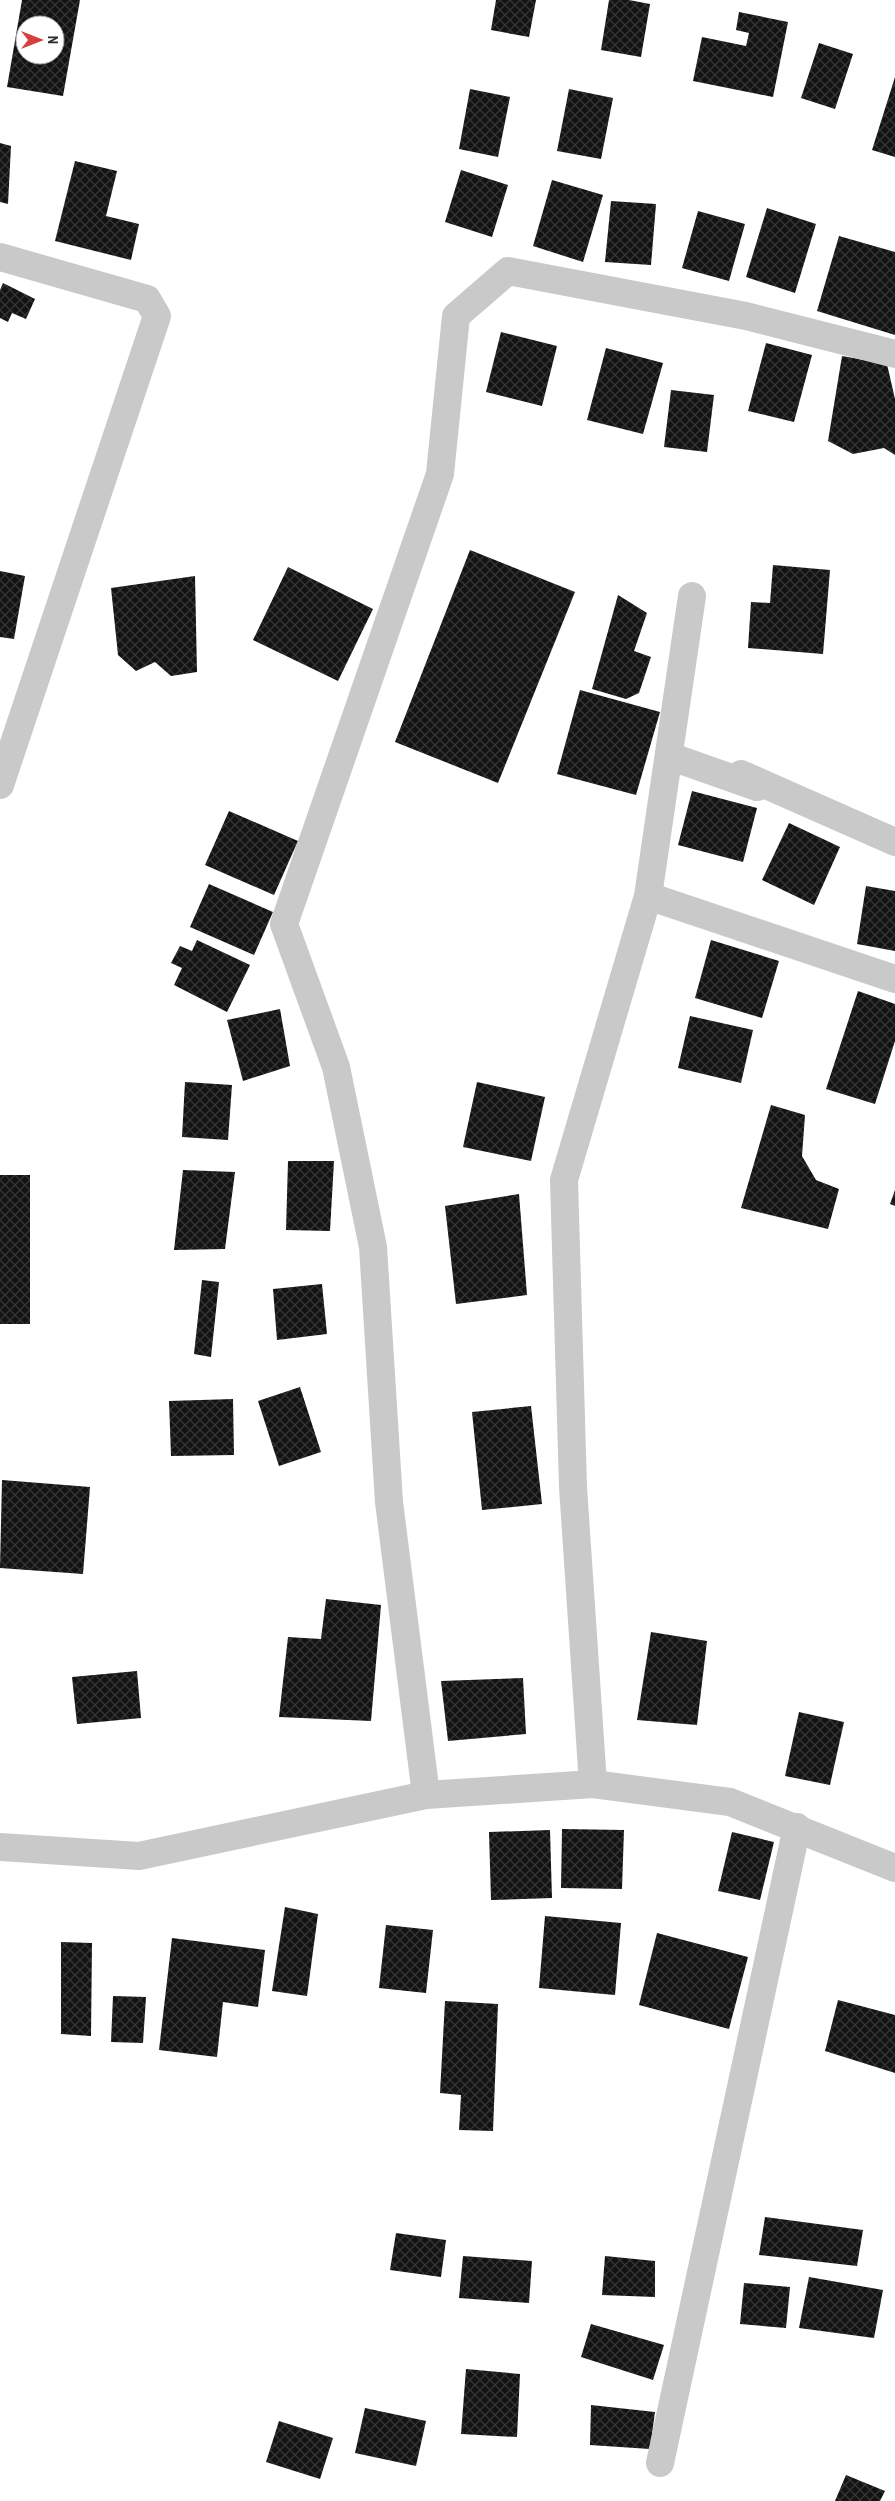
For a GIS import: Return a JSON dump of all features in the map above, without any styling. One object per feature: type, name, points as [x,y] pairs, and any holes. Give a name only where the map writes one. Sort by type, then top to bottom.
[{"type":"street","points":[[0,257],[147,299],[157,316],[0,785]]},
{"type":"street","points":[[426,1795],[388,1502],[373,1247],[336,1067],[284,924],[440,474],[456,316],[508,271],[746,316],[895,354]]},
{"type":"street","points":[[593,1784],[573,1487],[564,1180],[648,896],[692,596]]},
{"type":"street","points":[[669,756],[826,812]]},
{"type":"street","points":[[741,774],[895,842]]},
{"type":"street","points":[[648,896],[895,979]]},
{"type":"street","points":[[0,1847],[138,1856],[426,1795],[593,1784],[730,1802],[797,1827],[895,1868]]},
{"type":"street","points":[[660,2463],[797,1827]]},
{"type":"building","points":[[22,0],[80,0],[63,96],[7,87],[15,41],[15,65],[65,65],[65,15],[19,15]]},
{"type":"building","points":[[496,0],[536,0],[529,37],[491,30]]},
{"type":"building","points":[[609,0],[629,0],[650,4],[641,57],[601,50]]},
{"type":"building","points":[[739,12],[788,22],[773,97],[693,81],[702,37],[746,46],[749,33],[736,30]]},
{"type":"building","points":[[819,43],[853,54],[835,109],[801,98]]},
{"type":"building","points":[[895,77],[895,157],[872,150]]},
{"type":"building","points":[[470,89],[510,97],[498,157],[459,149]]},
{"type":"building","points":[[569,89],[613,98],[601,159],[557,151]]},
{"type":"building","points":[[0,143],[11,146],[8,204],[0,202]]},
{"type":"building","points":[[75,161],[117,171],[106,216],[139,224],[131,260],[55,241]]},
{"type":"building","points":[[461,170],[508,185],[492,237],[445,222]]},
{"type":"building","points":[[552,180],[603,195],[583,262],[533,246]]},
{"type":"building","points":[[611,201],[656,204],[651,265],[605,262]]},
{"type":"building","points":[[767,208],[816,224],[795,293],[746,277]]},
{"type":"building","points":[[698,211],[745,224],[729,281],[682,268]]},
{"type":"building","points":[[839,236],[895,252],[895,335],[817,311]]},
{"type":"building","points":[[3,283],[35,299],[26,319],[12,313],[8,322],[0,318],[0,290]]},
{"type":"building","points":[[501,332],[557,346],[542,406],[486,392]]},
{"type":"building","points":[[766,343],[812,355],[794,422],[748,411]]},
{"type":"building","points":[[606,348],[663,363],[643,434],[587,420]]},
{"type":"building","points":[[842,356],[887,364],[895,399],[895,455],[884,448],[853,454],[828,441]]},
{"type":"building","points":[[671,390],[714,395],[707,452],[664,447]]},
{"type":"building","points":[[470,550],[575,592],[498,783],[395,742]]},
{"type":"building","points":[[773,565],[830,570],[823,654],[748,648],[751,602],[770,603]]},
{"type":"building","points":[[288,567],[373,609],[338,681],[253,640]]},
{"type":"building","points":[[0,571],[25,576],[14,639],[0,637]]},
{"type":"building","points":[[195,576],[197,672],[171,676],[155,662],[136,671],[118,655],[111,588]]},
{"type":"building","points":[[618,595],[647,613],[634,651],[651,657],[639,693],[626,699],[592,689]]},
{"type":"building","points":[[580,690],[660,712],[636,795],[557,774]]},
{"type":"building","points":[[692,791],[757,808],[743,862],[678,845]]},
{"type":"building","points":[[229,811],[298,841],[274,895],[205,865]]},
{"type":"building","points":[[789,823],[840,847],[814,905],[762,880]]},
{"type":"building","points":[[209,884],[273,912],[254,955],[190,927]]},
{"type":"building","points":[[866,886],[895,891],[895,951],[857,944]]},
{"type":"building","points":[[197,940],[250,965],[227,1012],[174,985],[182,968],[171,963],[180,946],[192,951]]},
{"type":"building","points":[[711,940],[779,961],[762,1018],[695,998]]},
{"type":"building","points":[[858,991],[895,1004],[895,1041],[875,1104],[826,1089]]},
{"type":"building","points":[[280,1009],[290,1066],[243,1081],[227,1020]]},
{"type":"building","points":[[690,1016],[753,1030],[741,1083],[678,1068]]},
{"type":"building","points":[[185,1082],[232,1085],[228,1140],[182,1137]]},
{"type":"building","points":[[477,1082],[545,1097],[531,1161],[463,1147]]},
{"type":"building","points":[[771,1105],[805,1115],[802,1156],[816,1180],[839,1189],[828,1229],[741,1208]]},
{"type":"building","points":[[288,1161],[334,1161],[330,1231],[286,1230]]},
{"type":"building","points":[[183,1170],[235,1172],[225,1249],[174,1250]]},
{"type":"building","points":[[0,1175],[30,1175],[30,1324],[0,1324]]},
{"type":"building","points":[[895,1190],[895,1206],[890,1204]]},
{"type":"building","points":[[519,1194],[527,1295],[456,1304],[445,1206]]},
{"type":"building","points":[[202,1280],[219,1282],[211,1357],[194,1354]]},
{"type":"building","points":[[322,1284],[327,1334],[277,1340],[273,1289]]},
{"type":"building","points":[[300,1387],[321,1452],[279,1466],[258,1401]]},
{"type":"building","points":[[233,1399],[234,1455],[171,1456],[169,1401]]},
{"type":"building","points":[[531,1406],[542,1504],[482,1510],[472,1412]]},
{"type":"building","points":[[2,1480],[90,1487],[83,1574],[0,1568]]},
{"type":"building","points":[[326,1599],[381,1605],[371,1721],[279,1717],[288,1637],[321,1639]]},
{"type":"building","points":[[651,1632],[707,1641],[697,1725],[637,1720]]},
{"type":"building","points":[[137,1671],[141,1718],[77,1724],[72,1677]]},
{"type":"building","points":[[523,1678],[526,1734],[448,1741],[441,1681]]},
{"type":"building","points":[[799,1712],[844,1722],[830,1785],[785,1776]]},
{"type":"building","points":[[562,1829],[624,1830],[622,1889],[561,1888]]},
{"type":"building","points":[[550,1830],[552,1898],[491,1900],[489,1832]]},
{"type":"building","points":[[732,1832],[774,1842],[760,1900],[718,1891]]},
{"type":"building","points":[[285,1907],[318,1914],[307,1996],[272,1991]]},
{"type":"building","points":[[545,1916],[621,1923],[615,1995],[539,1988]]},
{"type":"building","points":[[386,1925],[433,1930],[426,1993],[379,1988]]},
{"type":"building","points":[[657,1933],[748,1957],[729,2029],[639,2005]]},
{"type":"building","points":[[172,1938],[265,1950],[258,2007],[223,2002],[217,2057],[159,2050]]},
{"type":"building","points":[[61,1942],[92,1943],[91,2036],[61,2034]]},
{"type":"building","points":[[113,1996],[146,1997],[143,2043],[111,2042]]},
{"type":"building","points":[[838,2000],[895,2015],[895,2073],[825,2051]]},
{"type":"building","points":[[445,2001],[498,2004],[493,2131],[459,2130],[461,2095],[440,2093]]},
{"type":"building","points":[[765,2217],[863,2230],[857,2266],[759,2255]]},
{"type":"building","points":[[396,2233],[446,2240],[441,2277],[390,2270]]},
{"type":"building","points":[[463,2256],[532,2261],[529,2303],[459,2298]]},
{"type":"building","points":[[605,2256],[655,2261],[655,2297],[602,2295]]},
{"type":"building","points":[[809,2277],[883,2290],[874,2338],[799,2328]]},
{"type":"building","points":[[744,2283],[790,2287],[786,2328],[740,2324]]},
{"type":"building","points":[[591,2324],[664,2345],[653,2380],[581,2357]]},
{"type":"building","points":[[466,2369],[520,2374],[517,2437],[461,2434]]},
{"type":"building","points":[[591,2405],[655,2412],[650,2449],[590,2445]]},
{"type":"building","points":[[365,2408],[426,2421],[416,2466],[355,2453]]},
{"type":"building","points":[[279,2421],[333,2438],[320,2479],[266,2462]]},
{"type":"building","points":[[846,2475],[885,2491],[880,2501],[835,2501]]}]
